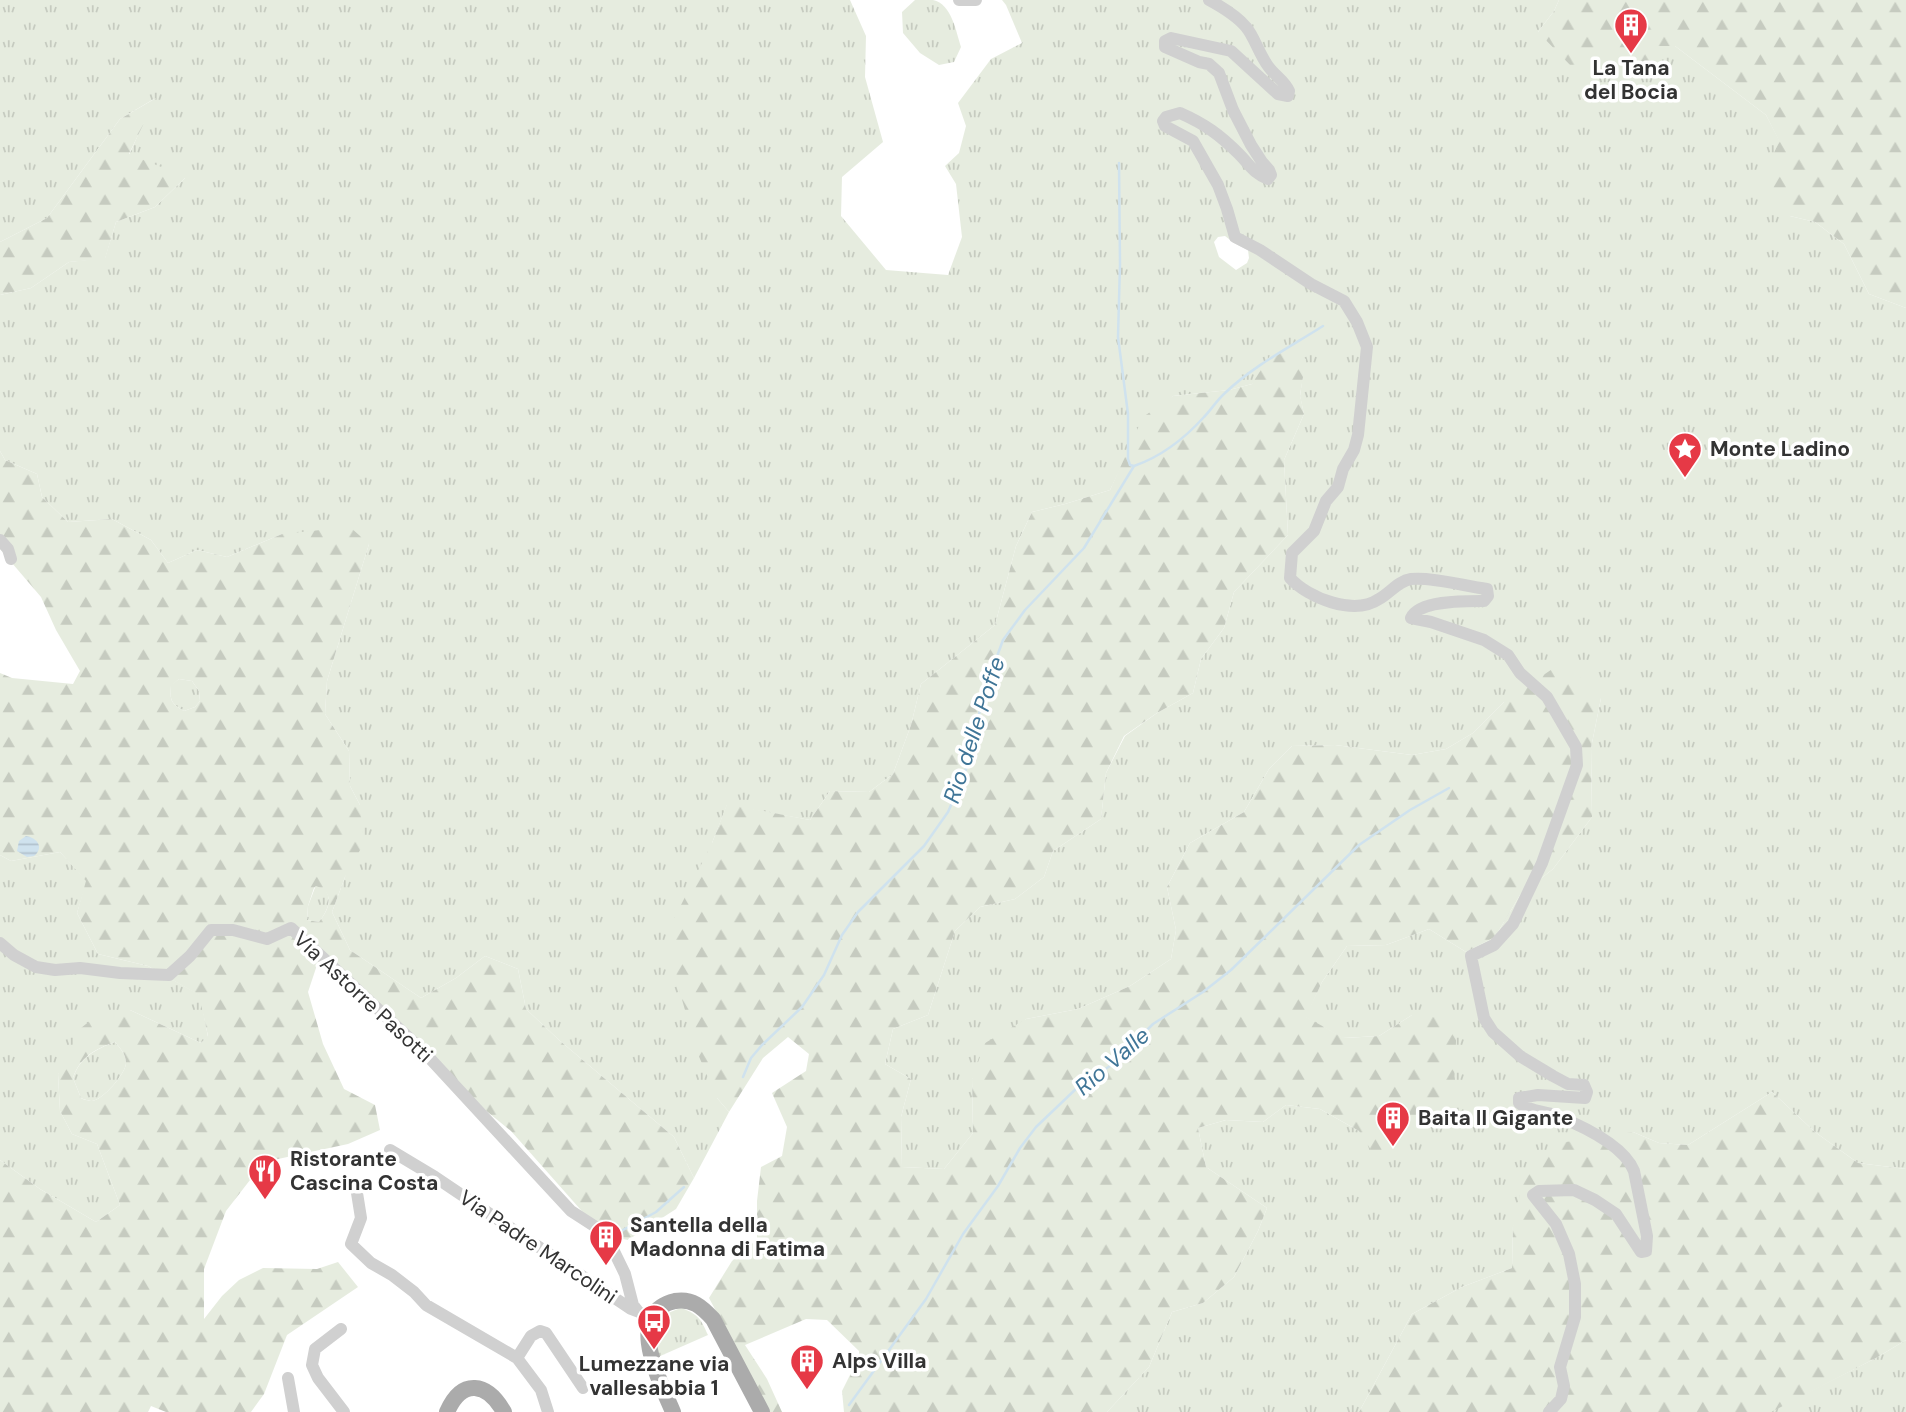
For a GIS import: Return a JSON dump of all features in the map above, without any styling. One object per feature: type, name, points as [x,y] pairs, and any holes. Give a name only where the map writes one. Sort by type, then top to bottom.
[{"type":"main road","points":[[673,1412],[647,1343],[647,1329],[657,1311],[667,1303],[679,1300],[691,1301],[703,1308],[713,1319],[762,1412]]},
{"type":"main road","points":[[447,1412],[453,1398],[467,1389],[480,1388],[499,1402],[505,1412]]},
{"type":"street","points":[[958,0],[976,0]]},
{"type":"street","points":[[1209,0],[1223,7],[1247,28],[1258,53],[1287,86],[1290,92],[1288,96],[1278,94],[1231,51],[1171,38],[1164,41],[1165,47],[1209,64],[1219,73],[1233,110],[1251,145],[1271,175],[1268,179],[1257,175],[1240,155],[1204,123],[1180,113],[1166,117],[1163,121],[1165,126],[1193,141],[1218,185],[1234,237],[1344,301],[1357,322],[1367,347],[1354,450],[1343,468],[1338,487],[1326,501],[1314,531],[1292,553],[1290,578],[1298,587],[1312,595],[1342,605],[1370,604],[1409,579],[1487,589],[1488,596],[1484,601],[1453,601],[1419,608],[1410,618],[1431,622],[1484,640],[1508,655],[1520,673],[1547,697],[1576,747],[1577,765],[1542,863],[1513,924],[1494,944],[1471,956],[1483,1018],[1493,1032],[1520,1056],[1568,1084],[1584,1085],[1587,1092],[1585,1098],[1538,1096],[1519,1098],[1519,1103],[1523,1107],[1555,1115],[1612,1143],[1622,1152],[1634,1171],[1647,1236],[1646,1251],[1640,1252],[1616,1214],[1574,1189],[1539,1191],[1533,1195],[1556,1224],[1569,1254],[1575,1284],[1575,1317],[1560,1367],[1564,1386],[1561,1399],[1549,1412]]},
{"type":"street","points":[[0,540],[8,549],[11,559]]},
{"type":"street","name":"Via Astorre Pasotti","points":[[0,943],[14,955],[36,967],[169,975],[190,956],[211,930],[233,930],[267,939],[291,928],[423,1051],[572,1211],[605,1233],[625,1274],[636,1310]]},
{"type":"street","name":"Via Padre Marcolini","points":[[390,1150],[651,1320]]},
{"type":"street","points":[[357,1193],[361,1218],[351,1244],[362,1256],[414,1292],[426,1306],[517,1358],[541,1390],[548,1412]]},
{"type":"street","points":[[341,1329],[315,1349],[312,1366],[344,1412]]},
{"type":"street","points":[[517,1358],[531,1336],[540,1331],[545,1333],[583,1388]]},
{"type":"street","points":[[288,1378],[294,1412]]},
{"type":"green space","points":[[0,0],[850,0],[866,36],[865,77],[883,142],[842,177],[841,216],[886,270],[948,275],[962,237],[956,184],[945,166],[959,153],[966,126],[958,103],[991,59],[1022,43],[1002,0],[1559,0],[1538,32],[1654,46],[1675,46],[1766,115],[1779,140],[1790,216],[1815,222],[1844,244],[1869,294],[1906,308],[1906,1169],[1858,1163],[1815,1132],[1772,1092],[1688,1145],[1659,1143],[1633,1132],[1513,1226],[1512,1268],[1462,1287],[1412,1314],[1359,1412],[1107,1412],[1149,1367],[1172,1312],[1203,1303],[1234,1277],[1267,1208],[1206,1167],[1198,1128],[1226,1120],[1263,1122],[1286,1105],[1320,1109],[1359,1131],[1412,1015],[1379,1036],[1343,1038],[1305,1017],[1322,982],[1347,946],[1386,945],[1429,929],[1466,952],[1495,937],[1520,895],[1553,869],[1592,817],[1591,748],[1601,698],[1504,702],[1473,733],[1446,749],[1412,755],[1335,745],[1292,746],[1269,769],[1244,812],[1190,843],[1167,887],[1176,930],[1171,959],[1130,986],[1078,1009],[1026,1019],[972,1079],[973,1133],[944,1169],[902,1167],[901,1117],[911,1079],[885,1064],[893,1029],[928,1015],[955,931],[980,907],[1015,899],[1044,877],[1053,851],[1101,819],[1106,773],[1125,736],[1157,713],[1193,693],[1201,659],[1224,628],[1234,592],[1288,535],[1284,460],[1304,414],[1300,396],[1305,359],[1252,384],[1229,390],[1173,396],[1127,455],[1110,490],[1032,512],[1016,546],[995,625],[921,684],[911,725],[893,774],[869,792],[830,791],[810,820],[727,805],[712,843],[717,1098],[729,1112],[694,1178],[674,1137],[526,1009],[518,969],[485,956],[456,978],[421,998],[350,950],[332,912],[345,877],[360,805],[350,786],[349,751],[325,714],[327,681],[369,544],[282,534],[227,557],[197,550],[168,563],[151,540],[112,519],[68,522],[42,497],[37,474],[5,460],[0,451],[0,295],[31,288],[69,262],[105,258],[116,222],[155,207],[185,178],[129,155],[154,99],[120,119],[47,218],[0,242]],"holes":[[[1225,236],[1248,250],[1249,258],[1247,263],[1236,270],[1219,257],[1214,242],[1218,237]]]},
{"type":"green space","points":[[915,0],[933,0],[945,7],[949,13],[961,47],[954,62],[939,65],[920,53],[903,33],[902,12]]},
{"type":"green space","points":[[1559,0],[1906,0],[1906,308],[1869,294],[1844,244],[1815,222],[1790,216],[1759,189],[1779,141],[1766,115],[1675,46],[1654,46],[1658,64],[1655,69],[1641,77],[1628,73],[1605,52],[1593,73],[1572,67],[1538,32]]},
{"type":"green space","points":[[156,98],[129,154],[186,177],[155,207],[116,222],[105,259],[69,262],[31,288],[0,295],[0,242],[47,218],[120,119]]},
{"type":"green space","points":[[1273,351],[1306,359],[1300,395],[1304,414],[1284,460],[1288,535],[1234,592],[1224,628],[1201,659],[1193,693],[1124,736],[1106,773],[1101,819],[1053,851],[1044,877],[1015,899],[980,907],[955,931],[928,1015],[893,1029],[885,1064],[911,1079],[901,1117],[902,1167],[944,1169],[973,1133],[972,1079],[985,1043],[1026,1019],[1078,1009],[1130,986],[1171,959],[1176,930],[1167,887],[1190,843],[1244,812],[1269,769],[1292,746],[1335,745],[1412,755],[1446,749],[1473,733],[1504,702],[1564,661],[1601,698],[1591,748],[1592,817],[1553,869],[1520,895],[1495,937],[1466,952],[1429,929],[1386,945],[1347,946],[1322,982],[1306,1017],[1344,1038],[1379,1036],[1412,1015],[1457,1019],[1454,1087],[1429,1123],[1376,1158],[1359,1131],[1320,1109],[1286,1105],[1263,1122],[1226,1120],[1198,1128],[1206,1167],[1267,1208],[1234,1277],[1203,1303],[1172,1312],[1149,1367],[1107,1412],[844,1412],[842,1391],[859,1357],[859,1351],[827,1320],[806,1319],[745,1345],[767,1379],[782,1412],[770,1412],[709,1298],[732,1261],[757,1239],[757,1201],[761,1167],[782,1156],[787,1127],[772,1093],[806,1071],[809,1054],[788,1037],[763,1058],[729,1112],[717,1098],[697,1052],[679,989],[668,931],[712,843],[727,804],[810,820],[830,791],[869,792],[893,774],[911,725],[921,684],[995,625],[1016,546],[1032,512],[1110,490],[1143,417],[1173,396],[1229,390],[1252,384]]},
{"type":"green space","points":[[0,451],[5,460],[37,474],[42,497],[68,522],[112,519],[151,540],[168,563],[197,550],[227,557],[282,534],[350,527],[369,544],[327,681],[325,714],[349,751],[350,786],[360,805],[364,843],[345,877],[332,912],[350,950],[421,998],[456,978],[485,956],[518,969],[526,1009],[674,1137],[694,1178],[676,1209],[628,1240],[603,1235],[511,1131],[452,1083],[381,1014],[318,962],[308,992],[323,1044],[344,1089],[375,1105],[380,1130],[348,1144],[264,1162],[226,1211],[204,1269],[204,1319],[239,1280],[263,1268],[317,1269],[338,1262],[358,1287],[287,1335],[264,1394],[251,1412],[166,1412],[151,1406],[148,1412],[0,1412],[0,1160],[40,1189],[96,1222],[120,1205],[97,1144],[72,1134],[60,1111],[58,1074],[81,1028],[101,1012],[130,1010],[201,1043],[208,1036],[199,995],[148,966],[98,954],[77,913],[86,881],[60,852],[11,861],[0,855],[0,673],[12,678],[73,684],[80,671],[56,630],[41,597],[0,549]],"holes":[[[179,679],[192,681],[199,691],[200,701],[195,707],[184,711],[173,703],[171,698],[171,686]],[[316,886],[322,889],[329,902],[319,922],[307,920]],[[115,1042],[124,1054],[126,1063],[108,1091],[92,1101],[82,1098],[73,1078],[80,1064],[95,1051]]]},
{"type":"green space","points":[[179,679],[192,681],[199,691],[200,701],[195,707],[184,711],[173,703],[171,698],[171,685]]},
{"type":"green space","points":[[60,852],[87,881],[77,913],[98,954],[148,966],[200,995],[208,1037],[201,1043],[130,1010],[58,1074],[60,1111],[72,1134],[97,1144],[120,1205],[96,1222],[40,1189],[0,1160],[0,855],[11,861]]},
{"type":"green space","points":[[316,885],[326,892],[329,901],[319,922],[307,920],[308,906]]},
{"type":"green space","points":[[115,1042],[126,1060],[122,1073],[108,1091],[97,1099],[91,1101],[81,1098],[73,1078],[80,1064],[101,1048]]},
{"type":"green space","points":[[1772,1092],[1815,1132],[1858,1163],[1906,1169],[1906,1340],[1771,1412],[1359,1412],[1412,1314],[1462,1287],[1512,1268],[1513,1226],[1528,1159],[1566,1142],[1633,1132],[1659,1143],[1688,1145]]},
{"type":"green space","points":[[681,1308],[698,1318],[708,1335],[658,1357],[656,1326],[664,1316]]},
{"type":"green space","points":[[1906,1340],[1906,1412],[1769,1412],[1876,1358]]},
{"type":"water","points":[[26,836],[38,844],[39,850],[34,856],[27,857],[17,851],[19,841]]},
{"type":"waterway","points":[[1119,163],[1118,337],[1128,414],[1128,459],[1130,465],[1134,466]]},
{"type":"waterway","name":"Rio delle Poffe","points":[[743,1077],[751,1058],[802,1007],[824,975],[842,935],[858,912],[924,846],[948,812],[965,773],[985,689],[1003,640],[1025,610],[1084,548],[1134,466],[1172,446],[1197,425],[1222,396],[1247,374],[1323,326]]},
{"type":"waterway","name":"Rio Valle","points":[[849,1405],[926,1299],[963,1234],[1036,1127],[1078,1087],[1113,1064],[1153,1024],[1203,992],[1231,970],[1359,845],[1410,810],[1449,788]]},
{"type":"waterway","name":"Rio delle Poffe","points":[[614,1238],[656,1212],[684,1187]]},
{"type":"place","name":"La Tana del Bocia","points":[[1631,55]]},
{"type":"place","name":"Monte Ladino","points":[[1685,479]]},
{"type":"place","name":"Baita Il Gigante","points":[[1393,1148]]},
{"type":"place","name":"Ristorante Cascina Costa","points":[[265,1201]]},
{"type":"place","name":"Santella della Madonna di Fatima","points":[[606,1267]]},
{"type":"place","name":"Lumezzane via vallesabbia 1","points":[[654,1351]]},
{"type":"place","name":"Alps Villa","points":[[807,1391]]}]
